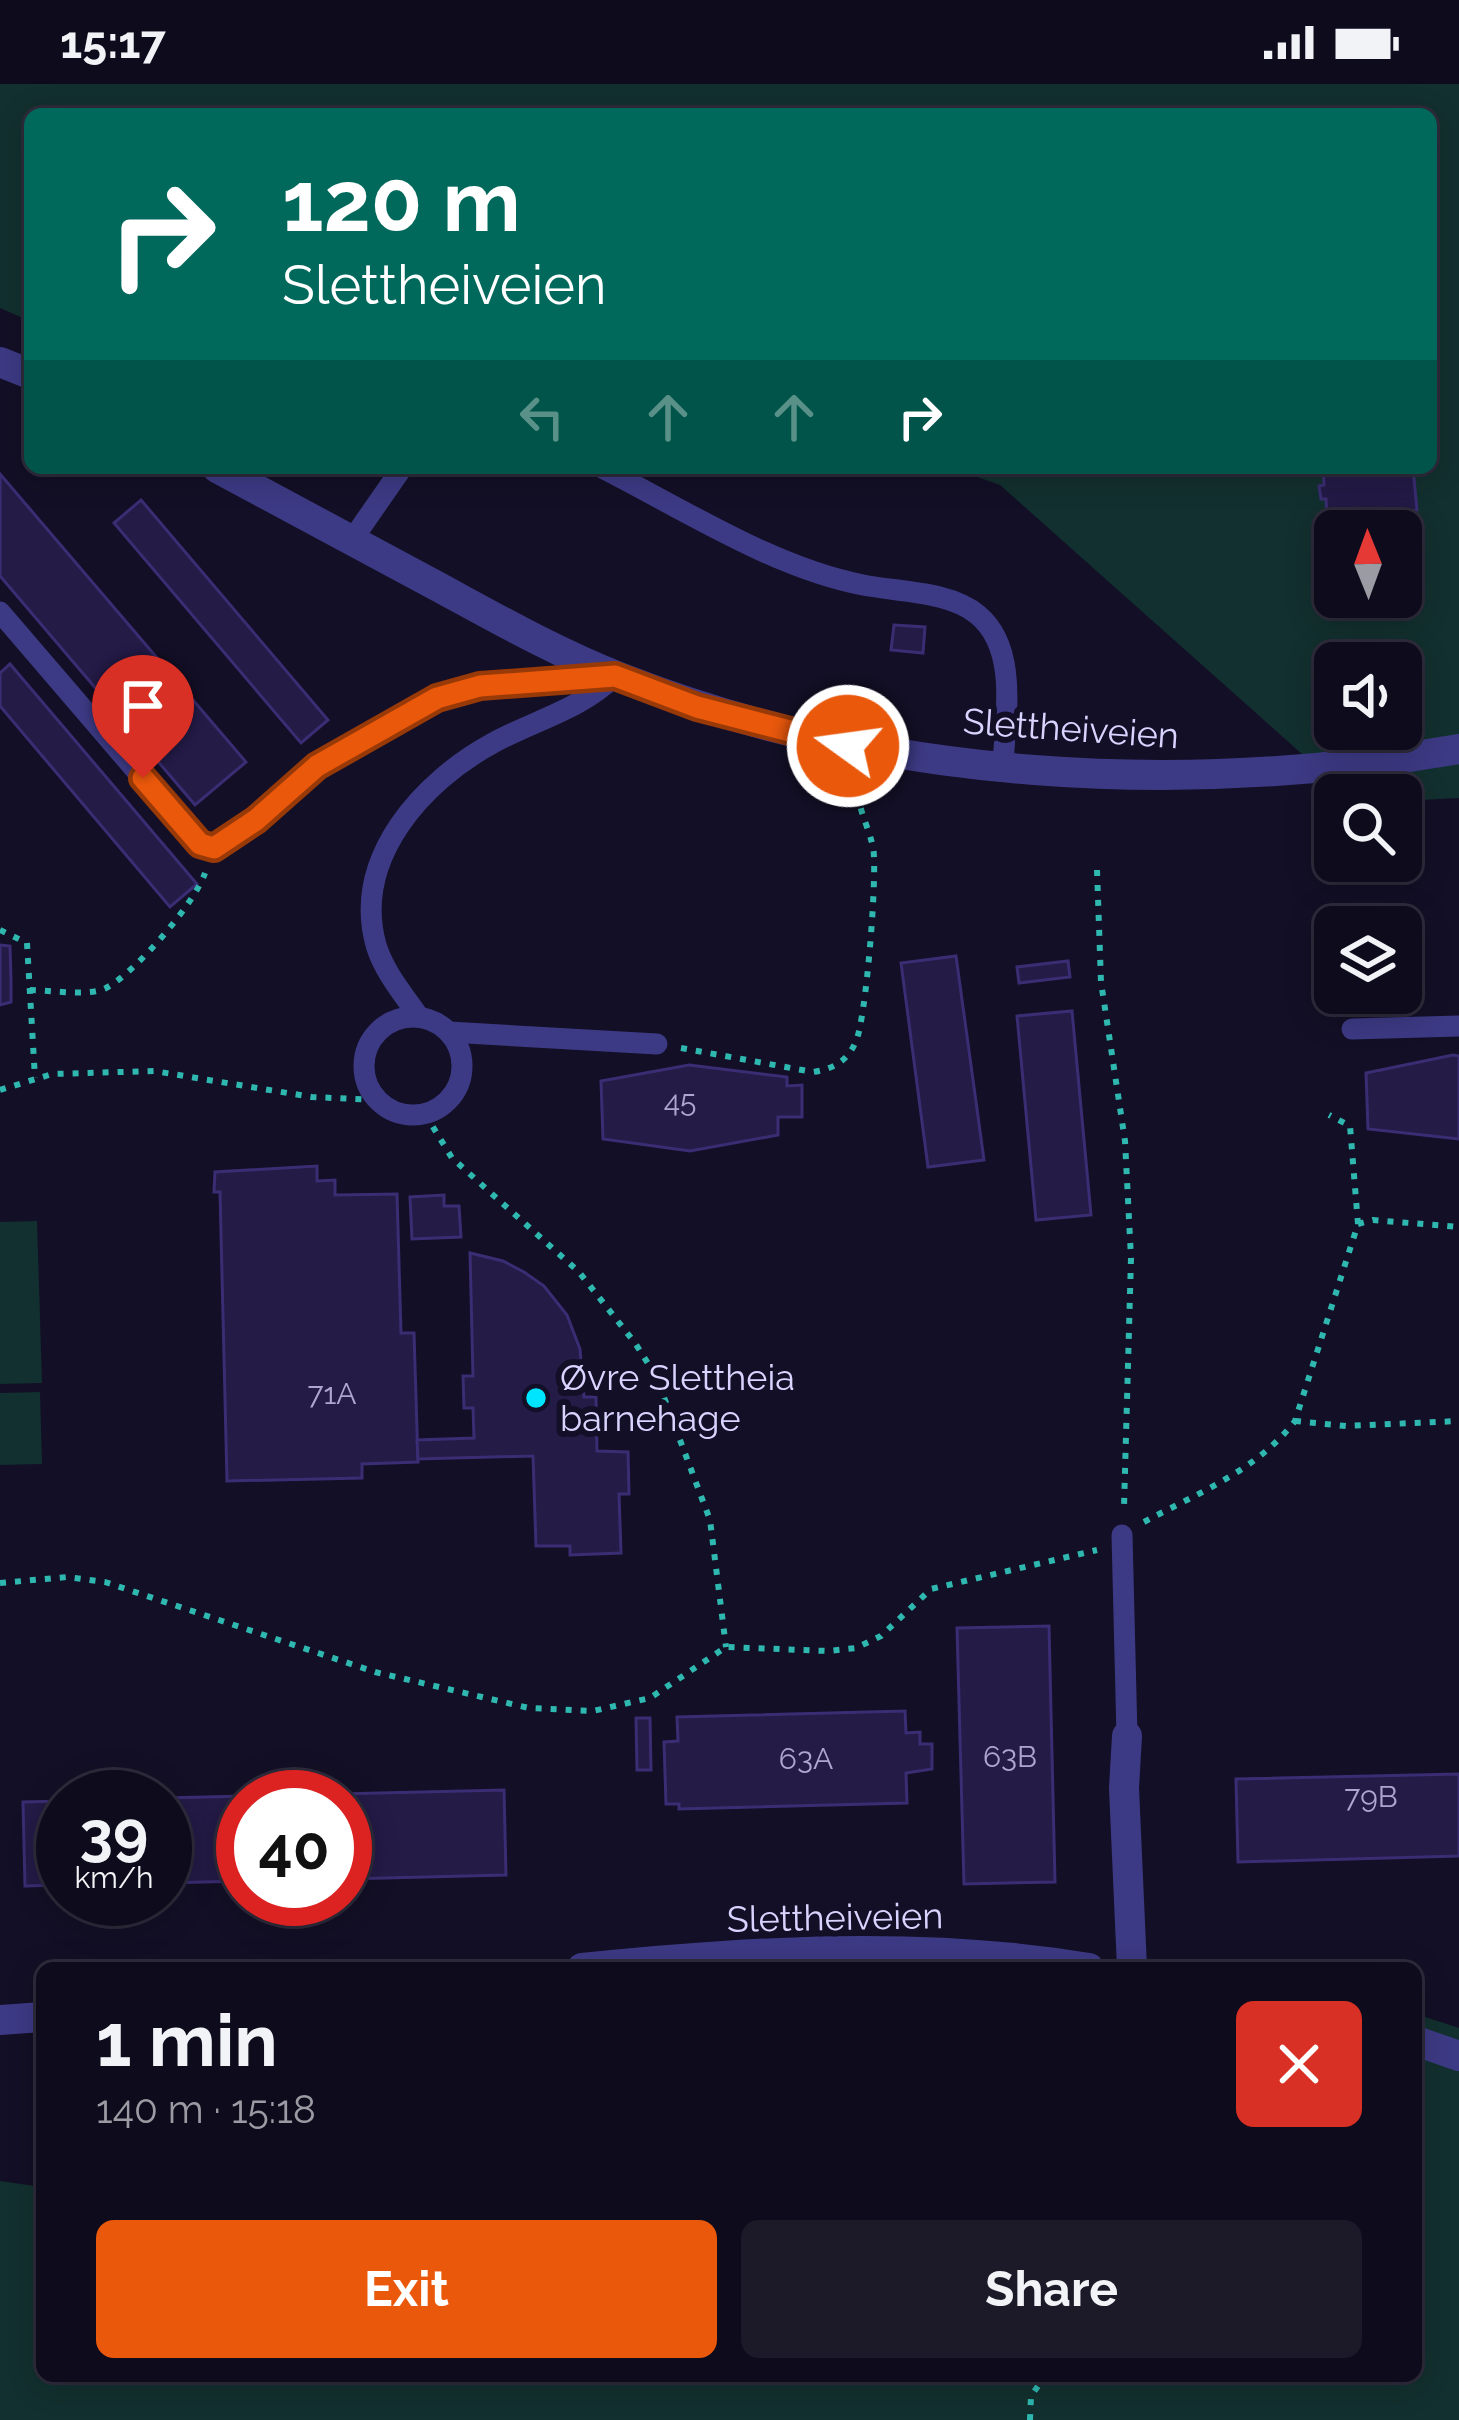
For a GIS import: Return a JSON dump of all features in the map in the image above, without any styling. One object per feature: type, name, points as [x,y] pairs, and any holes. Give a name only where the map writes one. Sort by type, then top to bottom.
[{"type":"street","name":"Slettheiveien","points":[[228,474],[507,624],[615,676],[697,707],[865,748],[1088,773],[1215,776],[1281,773],[1459,749]]},
{"type":"street","points":[[1127,1736],[1124,1788],[1132,1962]]},
{"type":"street","name":"Slettheiveien","points":[[663,1962],[825,1950],[934,1952],[1031,1962]]},
{"type":"street","points":[[0,2020],[36,2017]]},
{"type":"street","points":[[1422,2043],[1459,2056]]},
{"type":"lane","points":[[352,540],[398,474]]},
{"type":"lane","points":[[614,474],[813,571],[960,604],[979,615],[992,632],[1004,663],[1003,765]]},
{"type":"lane","points":[[0,612],[200,844],[214,848]]},
{"type":"lane","points":[[418,1017],[385,967],[376,943],[372,908],[375,879],[406,813],[428,787],[463,761],[595,695],[615,676]]},
{"type":"lane","name":"Slettheiveien","points":[[214,848],[256,820],[317,766],[437,698],[480,686],[615,676]]},
{"type":"lane","points":[[402,1018],[435,1022],[449,1032],[463,1063],[460,1080],[441,1107],[408,1114],[378,1100],[364,1069],[374,1037],[402,1018]]},
{"type":"lane","points":[[1352,1029],[1459,1026]]},
{"type":"lane","points":[[449,1032],[657,1044]]},
{"type":"lane","points":[[1122,1535],[1127,1736]]},
{"type":"path","points":[[701,1051],[813,1072],[832,1069],[856,1042],[867,983],[874,850],[856,800],[865,748]]},
{"type":"path","points":[[30,990],[103,990],[136,963],[200,889],[214,848]]},
{"type":"path","points":[[1097,870],[1101,982],[1125,1142],[1131,1258],[1122,1535]]},
{"type":"path","points":[[0,930],[27,943],[34,1078]]},
{"type":"path","points":[[0,1090],[77,1071],[154,1071],[312,1097],[378,1100]]},
{"type":"path","points":[[425,1114],[452,1158],[579,1272],[656,1376],[710,1520],[726,1648]]},
{"type":"path","points":[[0,1583],[67,1577],[105,1582],[375,1672],[553,1711],[593,1711],[650,1698],[726,1648],[856,1648],[881,1636],[931,1589],[1086,1554],[1222,1482],[1273,1446],[1294,1421],[1306,1396],[1358,1224],[1350,1126],[1329,1115]]},
{"type":"path","points":[[1358,1224],[1372,1220],[1459,1227]]},
{"type":"path","points":[[1294,1421],[1346,1426],[1459,1420]]},
{"type":"path","points":[[1030,2420],[1030,2396],[1041,2382]]},
{"type":"green space","points":[[0,84],[1459,84],[1459,798],[1422,800],[1422,774],[1324,774],[1000,485],[969,474],[1437,474],[1437,108],[24,108],[24,318],[0,308]]},
{"type":"green space","points":[[37,1221],[42,1383],[0,1384],[0,1222]]},
{"type":"green space","points":[[40,1392],[42,1464],[0,1465],[0,1393]]},
{"type":"green space","points":[[1422,2016],[1459,2028],[1459,2420],[0,2420],[0,2181],[36,2186],[36,2382],[1422,2382]]},
{"type":"building","points":[[0,474],[246,762],[195,805],[0,576]]},
{"type":"building","points":[[1323,474],[1414,474],[1417,510],[1327,510],[1319,486],[1324,485]]},
{"type":"building","points":[[141,500],[328,720],[301,743],[114,523]]},
{"type":"building","points":[[894,625],[925,627],[923,653],[891,650]]},
{"type":"building","points":[[10,664],[197,884],[170,907],[0,706],[0,673]]},
{"type":"building","points":[[0,945],[10,946],[11,1002],[0,1005]]},
{"type":"building","points":[[956,956],[984,1160],[928,1167],[901,963]]},
{"type":"building","points":[[1068,961],[1070,977],[1019,983],[1017,967]]},
{"type":"building","points":[[1072,1011],[1091,1215],[1036,1220],[1017,1016]]},
{"type":"building","points":[[1459,1056],[1459,1139],[1368,1129],[1366,1073]]},
{"type":"building","points":[[689,1065],[787,1077],[787,1086],[802,1085],[802,1117],[778,1117],[778,1135],[690,1151],[603,1139],[601,1081]]},
{"type":"building","points":[[317,1166],[317,1181],[335,1180],[335,1195],[397,1194],[401,1333],[414,1333],[418,1462],[362,1464],[362,1478],[227,1481],[220,1192],[214,1192],[215,1172]]},
{"type":"building","points":[[444,1195],[444,1206],[459,1206],[461,1237],[412,1239],[410,1197]]},
{"type":"building","points":[[470,1253],[524,1272],[544,1286],[567,1315],[580,1349],[584,1397],[596,1397],[597,1451],[628,1452],[629,1494],[619,1494],[621,1553],[570,1555],[570,1546],[536,1546],[533,1456],[418,1459],[417,1440],[474,1438],[473,1408],[464,1408],[463,1376],[473,1376]]},
{"type":"building","points":[[1049,1626],[1055,1882],[964,1884],[957,1628]]},
{"type":"building","points":[[905,1711],[906,1733],[920,1732],[920,1744],[932,1744],[932,1769],[906,1773],[907,1803],[679,1809],[679,1804],[666,1804],[664,1742],[678,1741],[677,1717]]},
{"type":"building","points":[[636,1718],[650,1718],[651,1770],[637,1770]]},
{"type":"building","points":[[1459,1774],[1459,1856],[1238,1862],[1236,1779]]},
{"type":"building","points":[[504,1790],[506,1875],[372,1878],[372,1793]]},
{"type":"building","points":[[192,1797],[216,1797],[216,1882],[192,1882]]},
{"type":"building","points":[[23,1802],[36,1802],[36,1886],[25,1886]]},
{"type":"place","name":"Øvre Slettheia barnehage","points":[[536,1398]]},
{"type":"route","points":[[143,778],[200,844],[214,848],[256,820],[317,766],[437,698],[480,686],[615,676],[697,707],[848,746]]}]
